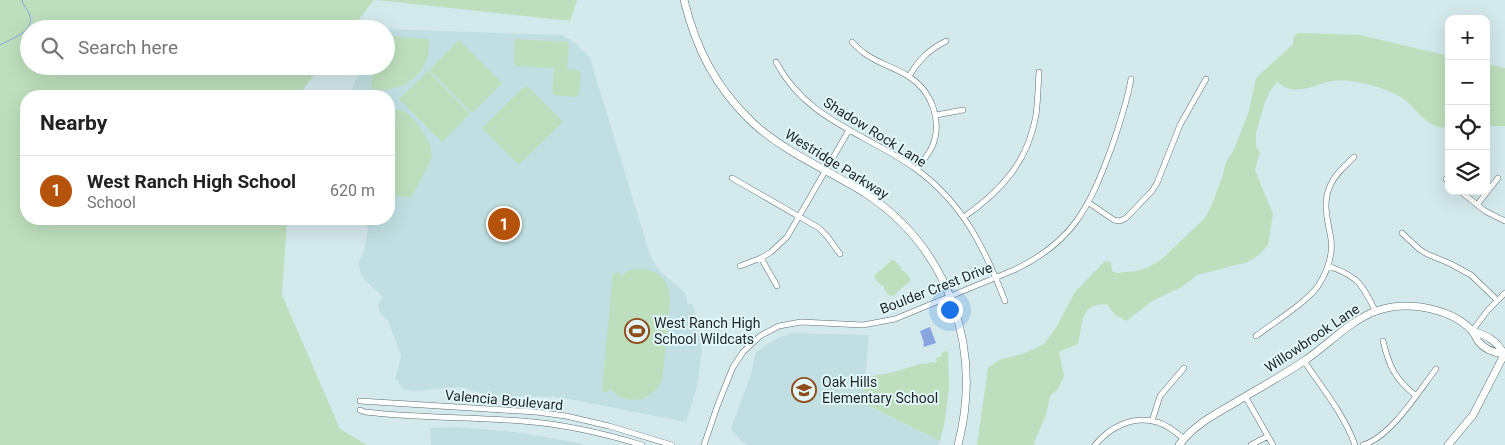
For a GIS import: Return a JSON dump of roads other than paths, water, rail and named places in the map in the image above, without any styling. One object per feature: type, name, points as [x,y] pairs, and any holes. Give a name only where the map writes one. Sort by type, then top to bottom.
[{"type":"street","name":"Westridge Parkway","points":[[684,0],[702,54],[730,99],[770,137],[885,208],[903,224],[931,260],[950,296],[964,346],[967,383],[958,445]]},
{"type":"street","points":[[852,42],[864,54],[917,82],[929,96],[936,115],[936,126],[932,146],[917,170]]},
{"type":"street","points":[[908,76],[926,53],[946,42]]},
{"type":"street","name":"Shadow Rock Lane","points":[[776,62],[783,75],[811,106],[917,170],[942,192],[964,217],[981,245],[1004,301]]},
{"type":"street","points":[[964,217],[1000,188],[1016,168],[1024,153],[1036,112],[1039,72]]},
{"type":"street","name":"Boulder Crest Drive","points":[[704,445],[733,368],[743,352],[760,336],[779,326],[802,322],[864,325],[895,319],[1033,261],[1047,251],[1072,226],[1089,202],[1099,181],[1123,114],[1131,79]]},
{"type":"street","points":[[1089,202],[1114,220],[1120,221],[1126,218],[1152,191],[1180,125],[1206,79]]},
{"type":"street","points":[[936,115],[963,110]]},
{"type":"street","points":[[740,266],[761,258],[779,246],[787,237],[849,130]]},
{"type":"street","points":[[1256,336],[1312,292],[1323,276],[1328,266],[1331,249],[1326,206],[1327,196],[1335,177],[1354,158]]},
{"type":"street","points":[[732,178],[819,228],[840,254]]},
{"type":"street","points":[[1477,205],[1498,178]]},
{"type":"street","points":[[1465,195],[1484,211],[1505,221]]},
{"type":"street","points":[[1402,233],[1427,254],[1456,266],[1471,275],[1497,300]]},
{"type":"street","points":[[761,258],[777,286]]},
{"type":"street","points":[[1328,266],[1344,272],[1360,284],[1376,312]]},
{"type":"street","points":[[1472,331],[1505,293]]},
{"type":"street","name":"Willowbrook Lane","points":[[1179,445],[1202,422],[1304,361],[1354,322],[1390,308],[1407,306],[1446,314],[1458,320],[1472,331],[1484,334],[1499,345],[1505,354]]},
{"type":"street","points":[[1382,341],[1390,367],[1402,384],[1415,396]]},
{"type":"street","points":[[1448,445],[1476,410],[1505,354]]},
{"type":"street","points":[[1304,361],[1340,413],[1352,435],[1355,445]]},
{"type":"street","points":[[1152,421],[1160,396],[1184,368]]},
{"type":"street","points":[[1363,445],[1386,432],[1436,369]]},
{"type":"street","points":[[1245,396],[1273,445]]},
{"type":"street","name":"Valencia Boulevard","points":[[360,401],[536,412],[566,416],[609,426],[672,445]]},
{"type":"street","name":"Valencia Boulevard","points":[[360,410],[418,417],[521,421],[585,430],[642,445]]},
{"type":"street","points":[[1095,445],[1107,432],[1115,427],[1135,421],[1159,422],[1184,438]]},
{"type":"street","points":[[1251,445],[1268,436]]},
{"type":"water","points":[[930,327],[936,343],[924,347],[920,331]]},
{"type":"waterway","points":[[22,0],[31,20]]},
{"type":"waterway","points":[[0,45],[20,35]]},
{"type":"place","name":"West Ranch High School","points":[[504,224]]},
{"type":"place","name":"West Ranch High School Wildcats","points":[[637,331]]},
{"type":"place","name":"Oak Hills Elementary School","points":[[804,390]]}]
